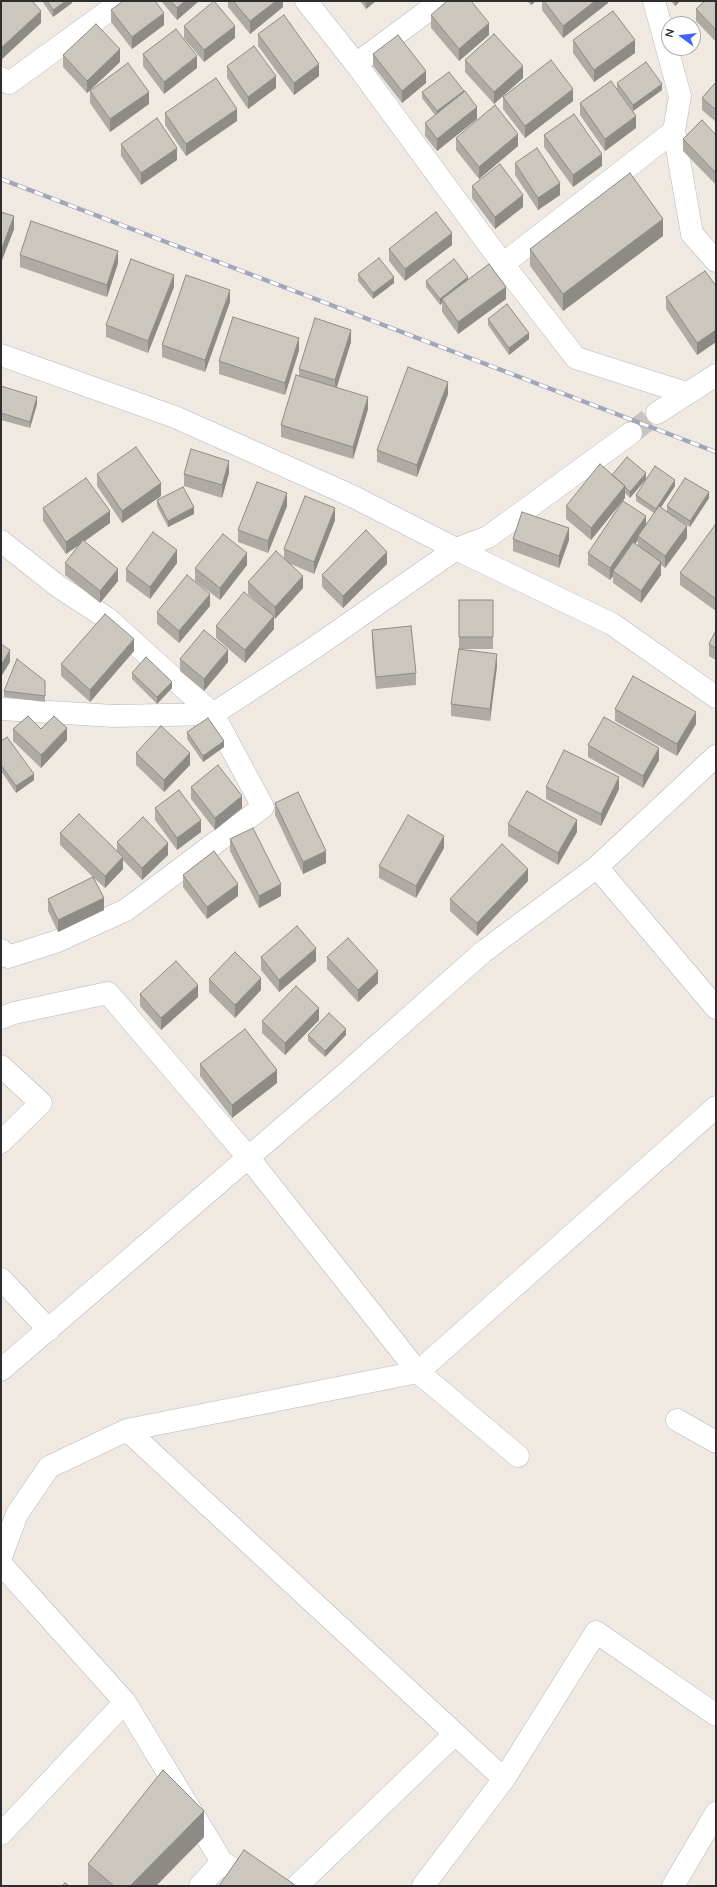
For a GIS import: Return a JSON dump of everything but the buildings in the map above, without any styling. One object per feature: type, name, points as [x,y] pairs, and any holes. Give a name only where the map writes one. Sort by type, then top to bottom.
[{"type":"street","points":[[1,78],[9,83],[122,1]]},
{"type":"street","points":[[306,1],[356,64],[503,264],[576,358],[686,393]]},
{"type":"street","points":[[356,64],[441,1]]},
{"type":"street","points":[[654,1],[680,96],[674,131],[692,234],[716,261]]},
{"type":"street","points":[[503,264],[674,131]]},
{"type":"street","points":[[2,357],[174,417],[352,496],[456,549],[612,624],[716,697]]},
{"type":"street","points":[[656,413],[716,375]]},
{"type":"street","points":[[1,709],[114,716],[213,714],[314,648],[456,549],[488,537],[631,433]]},
{"type":"street","points":[[1,541],[59,587],[107,618],[213,714],[263,806],[126,910],[55,942],[15,955],[8,957],[1,950]]},
{"type":"street","points":[[1,1370],[344,1076],[484,952],[597,867],[716,756]]},
{"type":"street","points":[[597,867],[716,1008]]},
{"type":"street","points":[[1,1018],[14,1013],[108,993],[248,1157],[418,1372],[518,1456]]},
{"type":"street","points":[[1,1066],[41,1103],[1,1142]]},
{"type":"street","points":[[1,1557],[17,1514],[49,1467],[127,1430],[418,1372],[716,1107]]},
{"type":"street","points":[[1,1279],[49,1330]]},
{"type":"street","points":[[677,1420],[716,1442]]},
{"type":"street","points":[[127,1430],[504,1779]]},
{"type":"street","points":[[1,1564],[125,1702],[222,1862],[258,1886]]},
{"type":"street","points":[[423,1886],[504,1779],[596,1632],[716,1715]]},
{"type":"street","points":[[1,1834],[125,1702]]},
{"type":"street","points":[[297,1886],[455,1734]]},
{"type":"street","points":[[673,1886],[716,1813]]},
{"type":"street","points":[[200,1886],[222,1862]]},
{"type":"tunnel","points":[[631,433],[657,413]]},
{"type":"railway","points":[[1,179],[716,452]]}]
